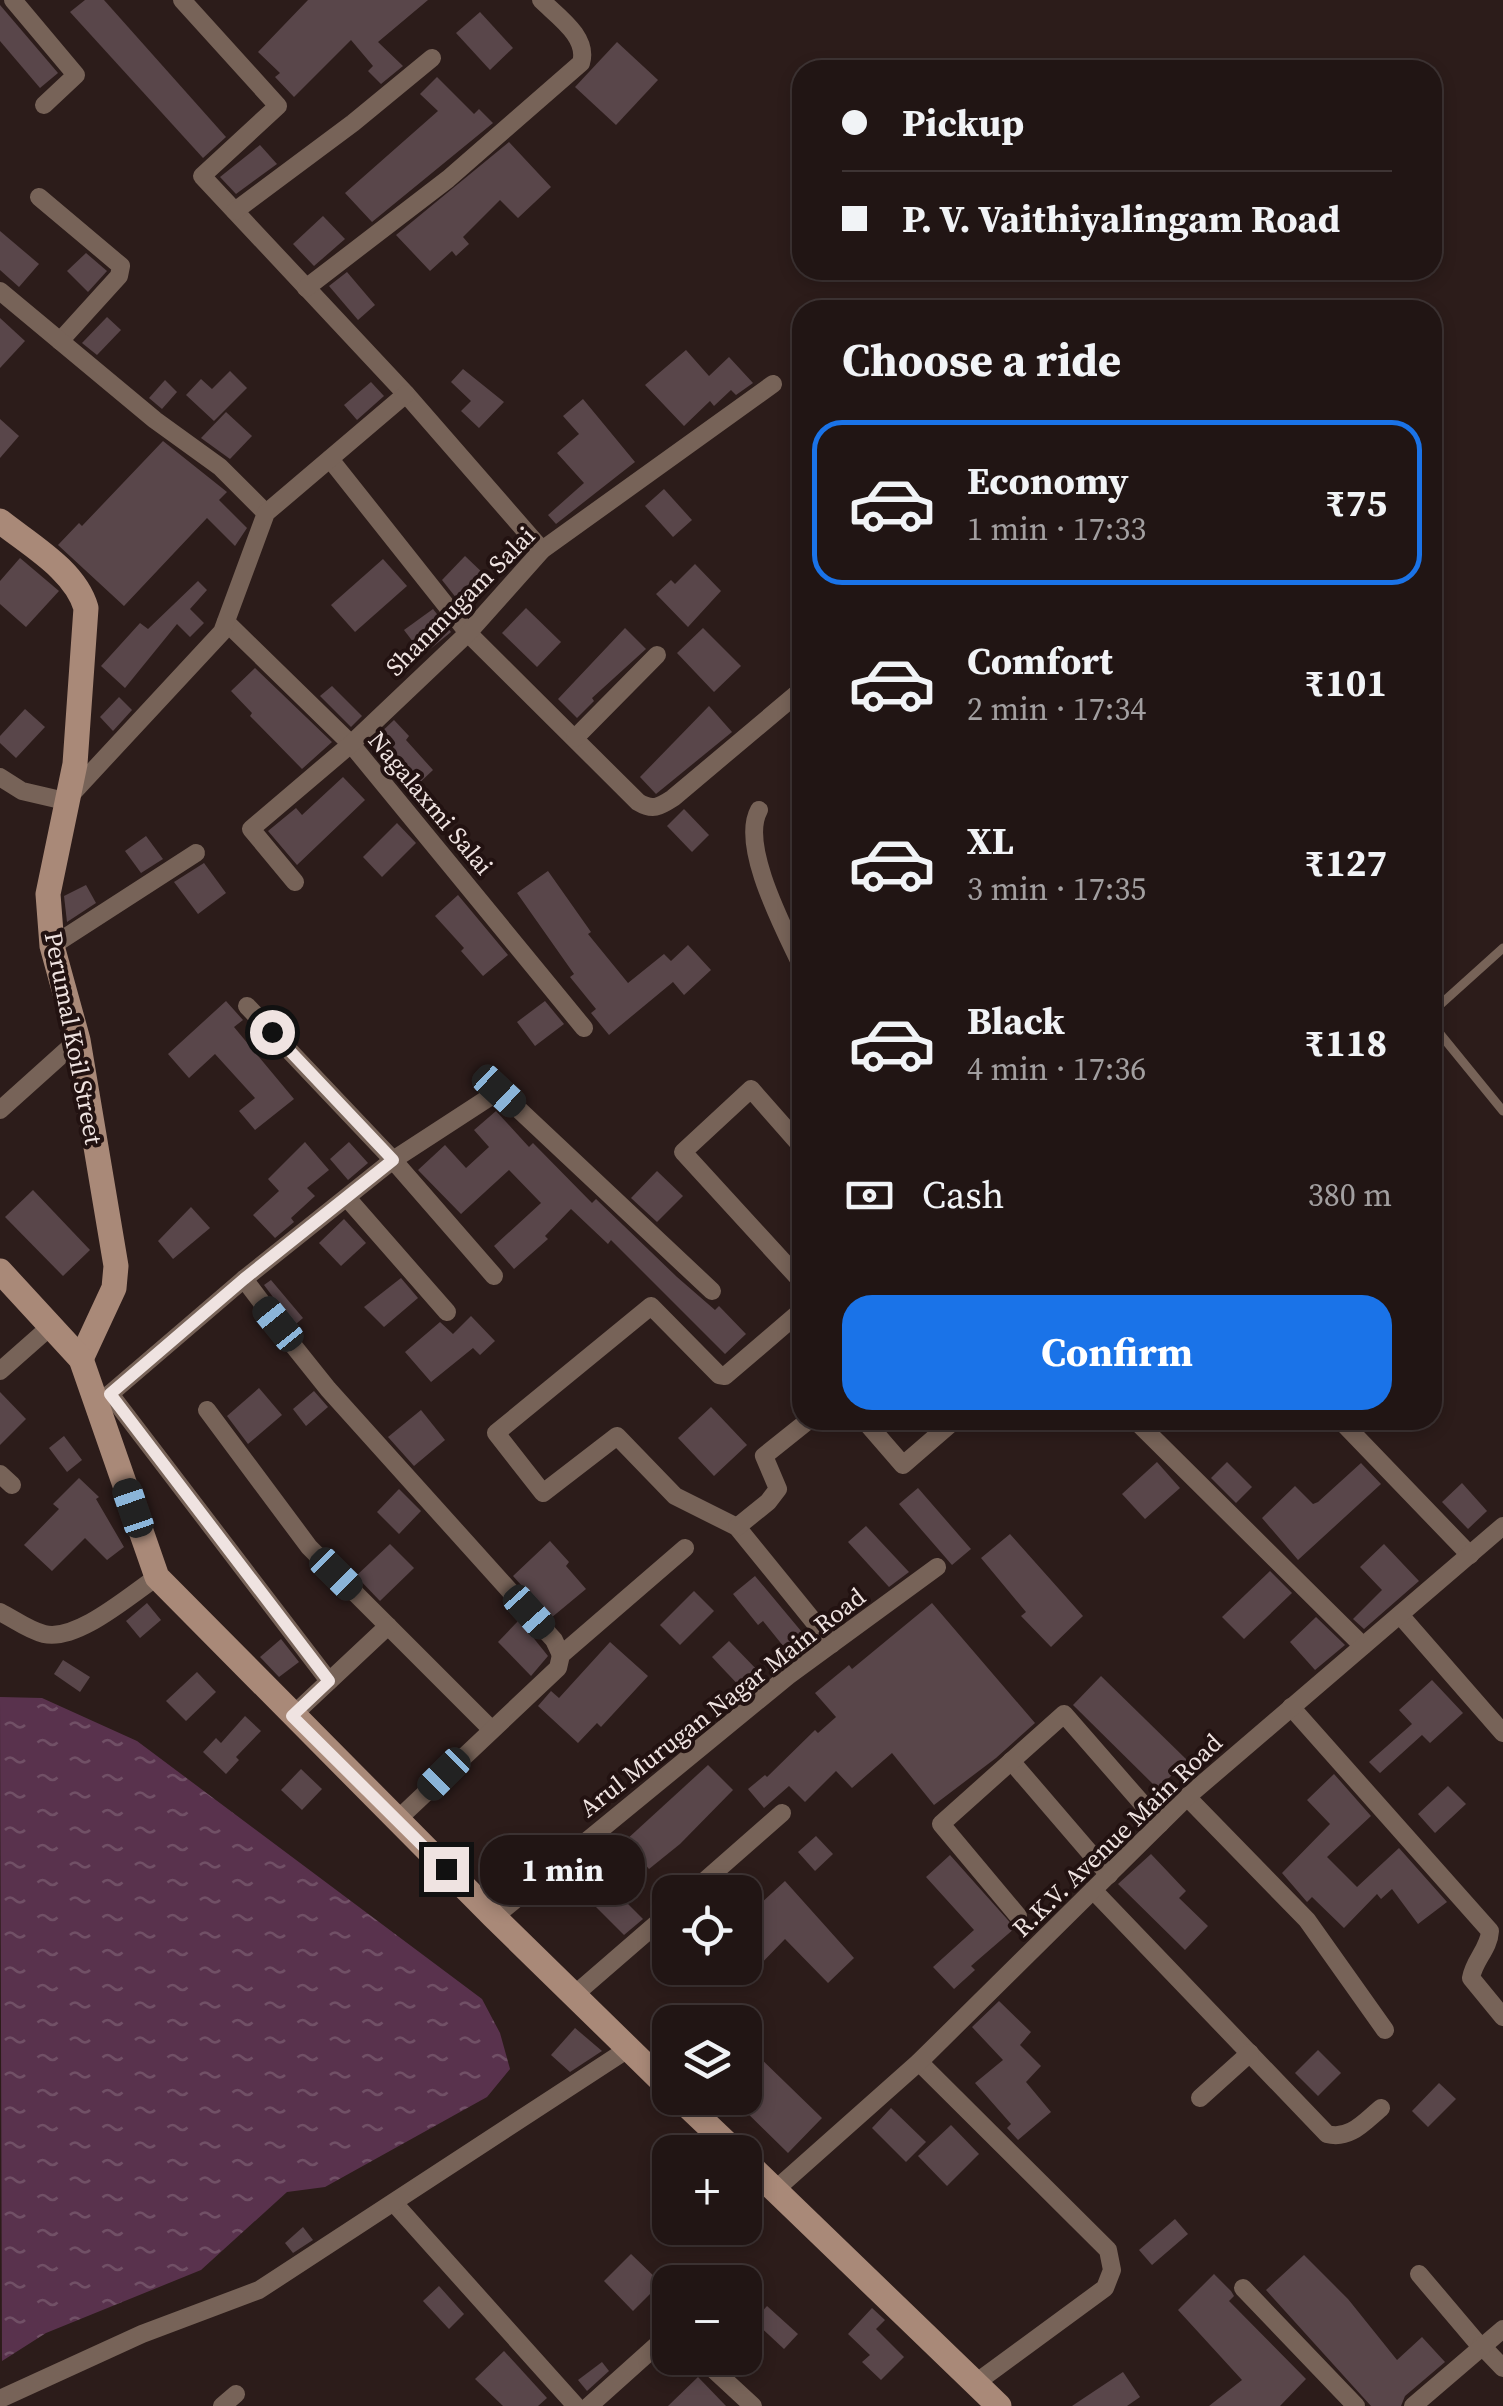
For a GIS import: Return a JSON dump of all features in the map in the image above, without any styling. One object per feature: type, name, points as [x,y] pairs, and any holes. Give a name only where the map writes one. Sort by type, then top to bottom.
[{"type":"street","points":[[13,0],[76,75],[44,105]]},
{"type":"street","points":[[182,0],[278,106],[202,176],[406,394],[542,550]]},
{"type":"street","points":[[306,288],[448,179],[581,62],[583,50],[578,38],[541,0]]},
{"type":"street","points":[[235,211],[353,124],[432,58]]},
{"type":"street","points":[[39,196],[121,266],[122,271],[60,341]]},
{"type":"street","points":[[0,292],[154,420],[220,468],[266,513]]},
{"type":"street","name":"Shanmugam Salai","points":[[295,882],[251,829],[351,744],[468,633],[542,550],[772,384]]},
{"type":"street","points":[[0,777],[22,791],[65,802],[222,632],[266,513],[406,394]]},
{"type":"street","points":[[330,459],[468,633],[648,808],[658,808],[792,698]]},
{"type":"street","name":"Perumal Koil Street","points":[[0,521],[70,578],[82,593],[86,608],[75,764],[48,894],[52,946],[78,1040],[116,1276],[80,1358]]},
{"type":"street","name":"Nagalaxmi Salai","points":[[226,622],[351,744],[584,1028]]},
{"type":"street","points":[[575,738],[657,655]]},
{"type":"street","points":[[758,810],[752,837],[767,894],[792,946]]},
{"type":"street","points":[[52,946],[196,854]]},
{"type":"street","points":[[248,1006],[393,1160],[494,1276]]},
{"type":"street","points":[[0,1110],[78,1040]]},
{"type":"street","points":[[792,1135],[751,1089],[684,1152],[792,1271]]},
{"type":"street","points":[[104,1399],[244,1279],[393,1160],[499,1091],[712,1291]]},
{"type":"street","points":[[348,1199],[447,1312]]},
{"type":"street","points":[[0,1272],[80,1358],[104,1399],[329,1681]]},
{"type":"street","points":[[244,1279],[278,1324]]},
{"type":"street","points":[[792,1319],[725,1376],[718,1375],[651,1306],[496,1433],[542,1493],[617,1436],[676,1496],[737,1526],[832,1644]]},
{"type":"street","points":[[0,1371],[51,1326]]},
{"type":"street","points":[[292,1344],[554,1640],[562,1655]]},
{"type":"street","points":[[104,1399],[157,1577],[652,2072]]},
{"type":"street","points":[[206,1410],[310,1547],[490,1728]]},
{"type":"street","points":[[737,1526],[778,1489],[764,1456],[796,1430]]},
{"type":"street","points":[[873,1430],[903,1465],[943,1430]]},
{"type":"street","points":[[1145,1430],[1364,1646]]},
{"type":"street","points":[[1350,1430],[1470,1555]]},
{"type":"street","name":"R.K.V. Avenue Main Road","points":[[775,2190],[919,2062],[1187,1796],[1470,1555],[1500,1536]]},
{"type":"street","points":[[398,1820],[490,1728],[558,1668],[562,1655],[685,1548]]},
{"type":"street","name":"Arul Murugan Nagar Main Road","points":[[494,1917],[832,1644],[936,1566]]},
{"type":"street","points":[[0,1612],[44,1634],[60,1634],[78,1629],[157,1577]]},
{"type":"street","points":[[1400,1615],[1503,1733]]},
{"type":"street","points":[[292,1716],[388,1626]]},
{"type":"street","points":[[1291,1707],[1490,1931],[1489,1942],[1470,1978],[1503,2017]]},
{"type":"street","points":[[1018,1916],[941,1824],[1064,1714],[1160,1824]]},
{"type":"street","points":[[1012,1761],[1109,1876]]},
{"type":"street","points":[[1187,1796],[1307,1920],[1385,2030]]},
{"type":"street","points":[[712,1875],[782,1814]]},
{"type":"street","points":[[1093,1890],[1327,2134],[1352,2133],[1381,2108]]},
{"type":"street","points":[[573,1996],[652,1928]]},
{"type":"street","points":[[0,2398],[142,2334],[259,2290],[628,2049]]},
{"type":"street","points":[[1200,2098],[1250,2053]]},
{"type":"street","points":[[919,2062],[1108,2250],[1112,2270],[1105,2288],[976,2382]]},
{"type":"street","points":[[696,2115],[718,2135]]},
{"type":"street","points":[[762,2177],[999,2406]]},
{"type":"street","points":[[394,2203],[517,2350],[576,2406]]},
{"type":"street","points":[[1420,2274],[1503,2368]]},
{"type":"street","points":[[1243,2288],[1356,2406]]},
{"type":"street","points":[[1413,2406],[1503,2330]]},
{"type":"street","points":[[589,2406],[652,2349]]},
{"type":"street","points":[[719,2375],[753,2406]]},
{"type":"lane","points":[[1442,1003],[1503,948]]},
{"type":"lane","points":[[1442,1036],[1503,1111]]},
{"type":"water","points":[[0,1697],[42,1698],[137,1741],[482,1999],[500,2033],[510,2069],[487,2097],[325,2187],[287,2192],[201,2270],[46,2333],[2,2361]]},
{"type":"building","points":[[85,0],[104,0],[226,137],[203,158],[70,12]]},
{"type":"building","points":[[308,0],[428,0],[378,42],[403,66],[381,84],[368,71],[373,66],[351,40],[294,97],[275,77],[280,73],[258,52]]},
{"type":"building","points":[[0,5],[58,73],[40,88],[0,41]]},
{"type":"building","points":[[480,12],[513,48],[490,70],[456,33]]},
{"type":"building","points":[[617,42],[658,80],[616,125],[575,87]]},
{"type":"building","points":[[437,77],[474,114],[479,109],[493,123],[372,222],[345,193],[438,111],[420,94]]},
{"type":"building","points":[[509,142],[551,187],[518,218],[500,200],[463,237],[469,244],[456,256],[452,251],[430,271],[396,235]]},
{"type":"building","points":[[260,145],[277,164],[236,194],[220,177]]},
{"type":"building","points":[[323,216],[345,239],[314,266],[293,244]]},
{"type":"building","points":[[0,231],[39,264],[19,287],[0,270]]},
{"type":"building","points":[[86,253],[107,271],[88,292],[67,271]]},
{"type":"building","points":[[347,272],[375,305],[358,320],[329,286]]},
{"type":"building","points":[[107,317],[121,330],[97,355],[82,343]]},
{"type":"building","points":[[0,318],[25,341],[0,368]]},
{"type":"building","points":[[686,350],[709,376],[729,357],[753,383],[736,395],[731,390],[714,406],[710,401],[684,426],[645,385]]},
{"type":"building","points":[[463,369],[504,402],[479,428],[461,411],[471,401],[451,382]]},
{"type":"building","points":[[230,371],[247,388],[214,421],[186,395],[201,379],[212,389]]},
{"type":"building","points":[[165,380],[177,392],[162,409],[149,398]]},
{"type":"building","points":[[371,382],[384,396],[357,420],[344,405]]},
{"type":"building","points":[[583,399],[635,462],[556,524],[548,515],[584,483],[557,453],[579,434],[563,416]]},
{"type":"building","points":[[226,412],[252,436],[230,459],[201,438]]},
{"type":"building","points":[[0,419],[19,436],[0,458]]},
{"type":"building","points":[[163,441],[227,492],[219,500],[247,528],[235,546],[207,518],[124,606],[58,545],[79,523],[82,526]]},
{"type":"building","points":[[664,489],[692,520],[673,537],[645,506]]},
{"type":"building","points":[[465,556],[487,577],[461,604],[442,580]]},
{"type":"building","points":[[20,558],[59,591],[26,627],[0,604],[0,581]]},
{"type":"building","points":[[383,559],[407,586],[355,632],[331,605]]},
{"type":"building","points":[[695,564],[721,591],[688,627],[656,594],[671,580],[675,584]]},
{"type":"building","points":[[198,581],[207,590],[190,609],[204,623],[190,637],[177,624],[125,688],[101,666],[140,623],[148,629]]},
{"type":"building","points":[[526,608],[561,642],[537,667],[502,633]]},
{"type":"building","points":[[433,609],[451,632],[423,655],[404,630]]},
{"type":"building","points":[[625,628],[646,649],[592,698],[594,701],[577,718],[558,699]]},
{"type":"building","points":[[703,628],[741,666],[714,692],[677,653]]},
{"type":"building","points":[[255,668],[332,742],[302,769],[231,691]]},
{"type":"building","points":[[332,686],[362,716],[351,727],[320,696]]},
{"type":"building","points":[[119,697],[132,710],[113,731],[100,717]]},
{"type":"building","points":[[709,706],[732,732],[656,794],[640,777]]},
{"type":"building","points":[[25,709],[45,727],[16,758],[0,743],[0,736]]},
{"type":"building","points":[[394,720],[433,770],[413,789],[392,766],[396,761],[374,739]]},
{"type":"building","points":[[343,777],[365,800],[297,865],[268,831],[296,808],[302,815]]},
{"type":"building","points":[[684,809],[709,835],[692,852],[667,826]]},
{"type":"building","points":[[397,823],[416,843],[382,877],[363,857]]},
{"type":"building","points":[[146,836],[163,859],[141,873],[125,851]]},
{"type":"building","points":[[204,863],[226,893],[198,914],[174,882]]},
{"type":"building","points":[[548,871],[591,932],[588,934],[628,983],[664,954],[671,961],[688,945],[711,970],[684,995],[673,982],[609,1035],[591,1013],[596,1009],[570,977],[574,974],[517,893]]},
{"type":"building","points":[[86,885],[96,903],[67,922],[64,896]]},
{"type":"building","points":[[458,895],[508,955],[483,976],[435,916]]},
{"type":"building","points":[[226,1001],[243,1020],[234,1027],[294,1099],[255,1130],[239,1111],[255,1098],[215,1054],[189,1078],[168,1054]]},
{"type":"building","points":[[545,1001],[564,1024],[535,1046],[517,1022]]},
{"type":"building","points":[[496,1111],[529,1147],[533,1143],[592,1203],[596,1199],[677,1277],[715,1310],[719,1306],[746,1334],[725,1354],[611,1240],[608,1244],[571,1209],[545,1236],[548,1239],[514,1269],[494,1246],[541,1203],[509,1170],[461,1214],[418,1170],[445,1145],[466,1168],[489,1147],[474,1130]]},
{"type":"building","points":[[305,1142],[329,1170],[307,1188],[315,1196],[275,1238],[253,1215],[279,1191],[268,1179]]},
{"type":"building","points":[[349,1142],[368,1163],[348,1180],[330,1159]]},
{"type":"building","points":[[657,1171],[683,1196],[657,1222],[631,1198]]},
{"type":"building","points":[[33,1190],[90,1250],[63,1276],[5,1217]]},
{"type":"building","points":[[191,1207],[210,1228],[173,1259],[158,1241]]},
{"type":"building","points":[[344,1219],[366,1243],[341,1266],[319,1243]]},
{"type":"building","points":[[401,1278],[418,1298],[384,1327],[364,1307]]},
{"type":"building","points":[[271,1280],[303,1318],[289,1330],[288,1317],[264,1285]]},
{"type":"building","points":[[471,1316],[495,1341],[480,1355],[473,1348],[431,1382],[405,1352],[440,1322],[453,1334]]},
{"type":"building","points":[[259,1388],[282,1415],[248,1444],[227,1416]]},
{"type":"building","points":[[314,1391],[328,1407],[306,1426],[293,1409]]},
{"type":"building","points":[[0,1392],[26,1419],[0,1445]]},
{"type":"building","points":[[711,1407],[747,1445],[714,1476],[678,1438]]},
{"type":"building","points":[[421,1410],[445,1440],[414,1466],[388,1437]]},
{"type":"building","points":[[64,1436],[82,1460],[67,1472],[49,1448]]},
{"type":"building","points":[[1157,1462],[1180,1488],[1145,1519],[1122,1494]]},
{"type":"building","points":[[1227,1462],[1252,1487],[1236,1503],[1211,1478]]},
{"type":"building","points":[[1361,1463],[1381,1484],[1298,1560],[1262,1518],[1295,1486],[1313,1504],[1318,1502]]},
{"type":"building","points":[[79,1478],[99,1497],[96,1499],[124,1547],[107,1560],[85,1538],[52,1571],[24,1545],[59,1509],[53,1504]]},
{"type":"building","points":[[1462,1483],[1487,1511],[1468,1529],[1442,1502]]},
{"type":"building","points":[[918,1488],[971,1549],[952,1565],[899,1504]]},
{"type":"building","points":[[399,1489],[421,1511],[399,1534],[377,1512]]},
{"type":"building","points":[[866,1526],[909,1572],[889,1587],[848,1542]]},
{"type":"building","points":[[1010,1534],[1083,1616],[1051,1647],[1021,1616],[1026,1612],[981,1558]]},
{"type":"building","points":[[550,1541],[586,1589],[551,1618],[513,1576]]},
{"type":"building","points":[[390,1544],[414,1568],[380,1601],[356,1576]]},
{"type":"building","points":[[1384,1544],[1419,1581],[1364,1629],[1353,1619],[1382,1590],[1360,1567]]},
{"type":"building","points":[[1270,1571],[1292,1593],[1244,1639],[1222,1617]]},
{"type":"building","points":[[755,1576],[806,1637],[788,1652],[763,1621],[758,1625],[733,1594]]},
{"type":"building","points":[[694,1591],[714,1611],[680,1645],[660,1625]]},
{"type":"building","points":[[147,1603],[161,1620],[140,1638],[126,1621]]},
{"type":"building","points":[[932,1603],[1035,1723],[934,1805],[892,1753],[852,1788],[836,1771],[805,1802],[789,1786],[764,1808],[748,1789],[767,1777],[815,1730],[818,1733],[836,1717],[815,1693],[849,1665],[852,1669]]},
{"type":"building","points":[[1316,1617],[1345,1645],[1315,1670],[1290,1642]]},
{"type":"building","points":[[519,1620],[548,1656],[531,1676],[498,1642]]},
{"type":"building","points":[[281,1639],[299,1662],[279,1677],[260,1657]]},
{"type":"building","points":[[729,1641],[760,1673],[743,1690],[712,1657]]},
{"type":"building","points":[[610,1642],[648,1676],[601,1727],[597,1723],[578,1743],[538,1706],[551,1691],[559,1698]]},
{"type":"building","points":[[63,1660],[90,1677],[80,1692],[54,1674]]},
{"type":"building","points":[[197,1672],[216,1692],[186,1721],[166,1701]]},
{"type":"building","points":[[1101,1676],[1187,1760],[1158,1789],[1073,1705]]},
{"type":"building","points":[[1432,1680],[1463,1713],[1430,1743],[1422,1735],[1380,1773],[1369,1762],[1412,1724],[1399,1710]]},
{"type":"building","points":[[245,1716],[261,1731],[226,1774],[203,1752],[216,1738],[221,1743]]},
{"type":"building","points":[[708,1765],[733,1790],[680,1844],[649,1869],[625,1841]]},
{"type":"building","points":[[301,1769],[322,1789],[302,1810],[281,1790]]},
{"type":"building","points":[[1334,1774],[1371,1816],[1327,1857],[1357,1887],[1399,1848],[1447,1902],[1418,1924],[1392,1889],[1381,1899],[1377,1894],[1344,1928],[1312,1897],[1307,1902],[1282,1873],[1330,1824],[1307,1800]]},
{"type":"building","points":[[1448,1786],[1466,1804],[1435,1833],[1418,1814]]},
{"type":"building","points":[[816,1836],[833,1854],[815,1871],[798,1852]]},
{"type":"building","points":[[1151,1854],[1186,1891],[1179,1898],[1208,1926],[1185,1950],[1118,1884]]},
{"type":"building","points":[[950,1855],[1015,1928],[971,1966],[975,1970],[954,1989],[933,1967],[974,1930],[926,1877]]},
{"type":"building","points":[[578,1866],[615,1900],[620,1896],[643,1919],[624,1935],[587,1898],[580,1905],[559,1887]]},
{"type":"building","points":[[785,1881],[854,1958],[828,1983],[785,1939],[762,1963],[762,1902]]},
{"type":"building","points":[[999,2001],[1031,2032],[1020,2045],[1041,2066],[1026,2082],[1051,2112],[1018,2140],[1007,2128],[1011,2124],[975,2083],[1003,2060],[972,2027]]},
{"type":"building","points":[[575,2028],[602,2051],[570,2072],[551,2055]]},
{"type":"building","points":[[1318,2050],[1341,2073],[1318,2096],[1295,2073]]},
{"type":"building","points":[[762,2060],[822,2118],[788,2153],[749,2115],[762,2115]]},
{"type":"building","points":[[1439,2083],[1456,2099],[1428,2127],[1412,2111]]},
{"type":"building","points":[[891,2108],[926,2142],[906,2162],[872,2128]]},
{"type":"building","points":[[951,2125],[979,2154],[947,2186],[918,2156]]},
{"type":"building","points":[[1175,2219],[1188,2234],[1152,2265],[1139,2250]]},
{"type":"building","points":[[303,2227],[313,2240],[293,2253],[285,2243]]},
{"type":"building","points":[[631,2254],[652,2274],[652,2292],[633,2311],[604,2281]]},
{"type":"building","points":[[1304,2255],[1348,2299],[1397,2360],[1422,2337],[1445,2362],[1405,2396],[1401,2406],[1371,2406],[1266,2290]]},
{"type":"building","points":[[1214,2274],[1234,2296],[1229,2301],[1306,2379],[1280,2406],[1209,2406],[1242,2380],[1178,2310]]},
{"type":"building","points":[[439,2286],[464,2314],[449,2329],[423,2301]]},
{"type":"building","points":[[767,2306],[798,2334],[784,2349],[762,2328],[762,2312]]},
{"type":"building","points":[[872,2308],[885,2320],[876,2329],[904,2357],[881,2380],[862,2362],[870,2355],[848,2334]]},
{"type":"building","points":[[504,2351],[547,2398],[538,2406],[503,2406],[475,2379]]},
{"type":"building","points":[[602,2362],[609,2371],[587,2391],[578,2380]]},
{"type":"building","points":[[1123,2372],[1140,2397],[1127,2406],[1072,2406]]},
{"type":"building","points":[[698,2377],[726,2406],[668,2406]]},
{"type":"route","points":[[272,1032],[393,1160],[244,1279],[110,1394],[329,1681],[292,1716],[446,1869]]}]
